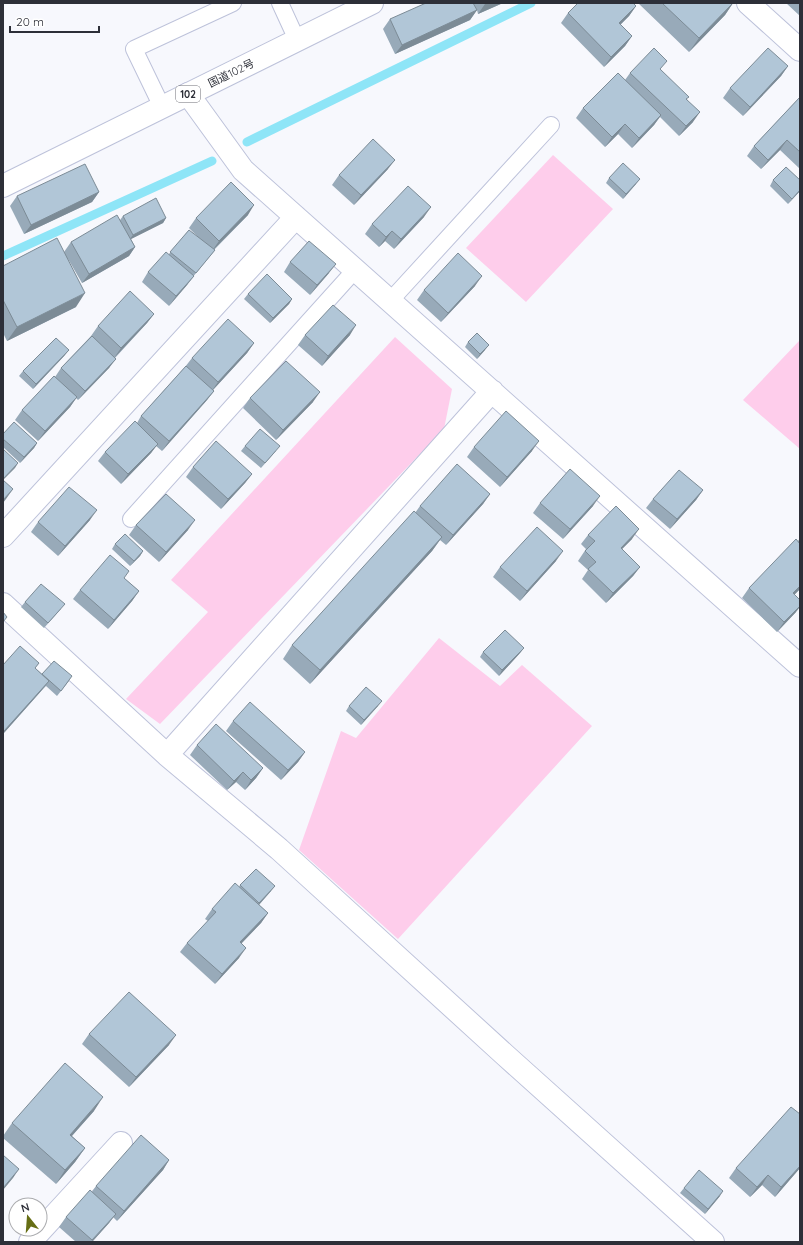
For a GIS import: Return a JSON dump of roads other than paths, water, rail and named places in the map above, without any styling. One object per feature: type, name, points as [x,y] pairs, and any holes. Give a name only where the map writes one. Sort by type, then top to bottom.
[{"type":"main road","name":"国道102号","points":[[3,186],[372,3]]},
{"type":"main road","points":[[748,3],[800,50]]},
{"type":"main road","points":[[188,94],[243,170],[800,666]]},
{"type":"main road","points":[[3,536],[296,217]]},
{"type":"main road","points":[[167,755],[492,392]]},
{"type":"main road","points":[[3,604],[167,755],[279,849],[714,1242]]},
{"type":"main road","points":[[30,1242],[121,1143]]},
{"type":"lane","points":[[162,107],[134,49],[233,3]]},
{"type":"lane","points":[[280,3],[297,40]]},
{"type":"lane","points":[[390,301],[551,125]]},
{"type":"lane","points":[[131,519],[355,270]]},
{"type":"waterway","points":[[247,142],[531,3]]},
{"type":"waterway","points":[[3,256],[212,161]]}]
